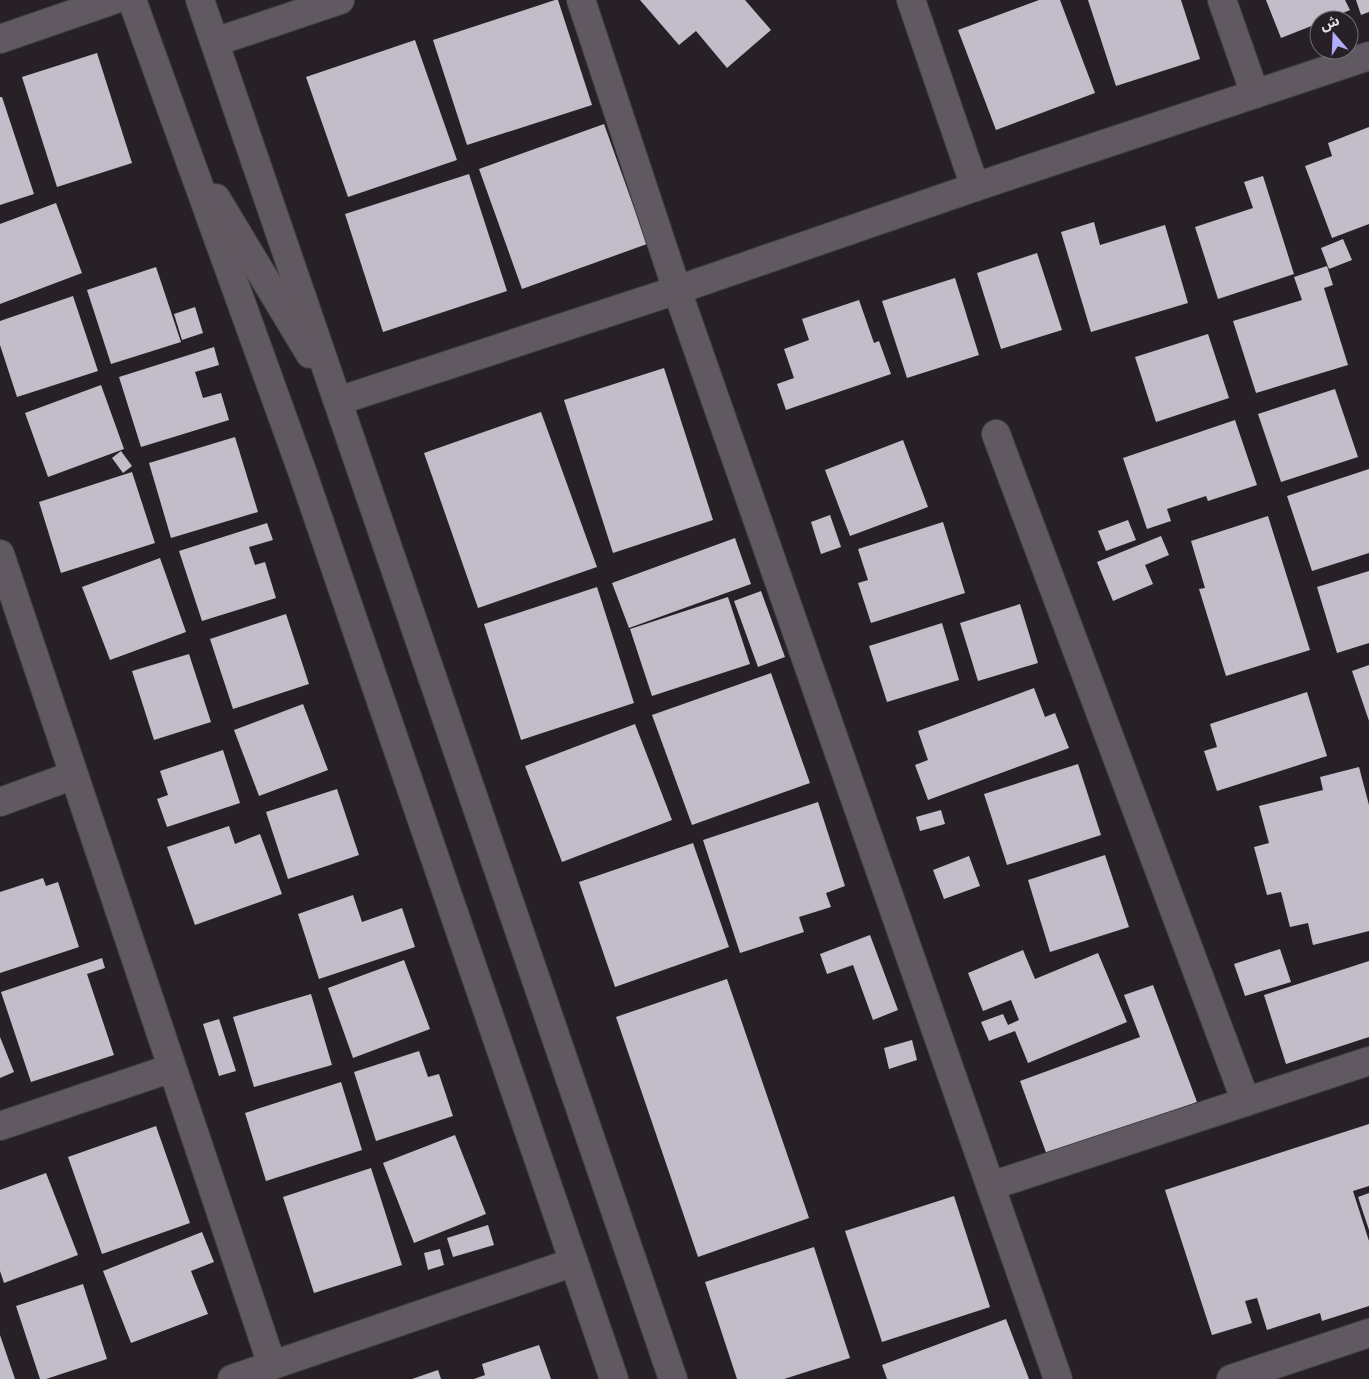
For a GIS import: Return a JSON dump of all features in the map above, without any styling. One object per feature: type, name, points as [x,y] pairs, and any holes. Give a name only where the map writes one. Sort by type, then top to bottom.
[{"type":"street","points":[[0,39],[113,0]]},
{"type":"street","points":[[132,0],[302,471],[614,1379]]},
{"type":"street","points":[[192,0],[215,42]]},
{"type":"street","points":[[200,0],[673,1379]]},
{"type":"street","points":[[215,42],[340,0]]},
{"type":"street","points":[[580,0],[677,290],[1058,1379]]},
{"type":"street","points":[[911,0],[975,187]]},
{"type":"street","points":[[1222,0],[1255,94]]},
{"type":"street","points":[[338,401],[677,290],[975,187],[1369,56]]},
{"type":"street","points":[[183,143],[338,401]]},
{"type":"street","points":[[996,434],[1246,1102]]},
{"type":"street","points":[[0,554],[272,1365]]},
{"type":"street","points":[[0,802],[74,775]]},
{"type":"street","points":[[991,1186],[1369,1061]]},
{"type":"street","points":[[0,1126],[172,1068]]},
{"type":"street","points":[[232,1379],[574,1262]]},
{"type":"street","points":[[1231,1379],[1369,1333]]},
{"type":"building","points":[[558,0],[592,105],[467,145],[433,40]]},
{"type":"building","points":[[640,0],[745,0],[771,30],[727,68],[696,31],[679,45]]},
{"type":"building","points":[[1039,0],[1060,0],[1095,93],[996,130],[958,30]]},
{"type":"building","points":[[1088,0],[1181,0],[1200,59],[1116,86]]},
{"type":"building","points":[[1266,0],[1345,0],[1350,10],[1309,10],[1309,27],[1281,38]]},
{"type":"building","points":[[1356,0],[1369,0],[1369,12],[1361,15]]},
{"type":"building","points":[[415,40],[457,160],[348,197],[306,77]]},
{"type":"building","points":[[97,53],[132,163],[57,187],[22,77]]},
{"type":"building","points":[[0,97],[2,97],[34,194],[0,205]]},
{"type":"building","points":[[604,124],[647,244],[522,289],[479,169]]},
{"type":"building","points":[[1369,127],[1369,224],[1332,238],[1305,166],[1332,156],[1328,143]]},
{"type":"building","points":[[469,174],[507,291],[383,332],[345,214]]},
{"type":"building","points":[[1263,176],[1294,274],[1218,299],[1195,227],[1253,208],[1244,182]]},
{"type":"building","points":[[56,203],[82,273],[0,304],[0,224]]},
{"type":"building","points":[[1094,222],[1100,245],[1165,225],[1188,303],[1091,332],[1061,232]]},
{"type":"building","points":[[1343,239],[1352,260],[1329,269],[1321,248]]},
{"type":"building","points":[[1037,253],[1062,330],[1001,349],[977,273]]},
{"type":"building","points":[[1327,266],[1333,285],[1324,288],[1348,365],[1256,393],[1233,321],[1302,300],[1294,277]]},
{"type":"building","points":[[156,267],[181,342],[111,364],[87,290]]},
{"type":"building","points":[[955,278],[979,355],[907,378],[882,301]]},
{"type":"building","points":[[73,296],[98,371],[17,397],[0,345],[0,321]]},
{"type":"building","points":[[859,300],[874,343],[879,341],[891,374],[786,410],[777,384],[794,378],[784,349],[809,340],[802,319]]},
{"type":"building","points":[[195,307],[203,333],[182,340],[174,314]]},
{"type":"building","points":[[1208,334],[1229,398],[1156,422],[1135,357]]},
{"type":"building","points":[[214,347],[219,365],[195,372],[203,398],[221,393],[229,420],[141,447],[119,377]]},
{"type":"building","points":[[664,368],[713,520],[613,553],[564,400]]},
{"type":"building","points":[[101,385],[124,449],[48,477],[25,413]]},
{"type":"building","points":[[1335,389],[1358,457],[1281,482],[1258,414]]},
{"type":"building","points":[[541,412],[597,567],[478,608],[424,453]]},
{"type":"building","points":[[1235,420],[1257,485],[1208,501],[1206,496],[1167,509],[1171,521],[1147,529],[1123,458]]},
{"type":"building","points":[[235,437],[258,512],[171,538],[149,463]]},
{"type":"building","points":[[903,440],[928,507],[850,536],[825,470]]},
{"type":"building","points":[[121,451],[132,466],[123,473],[112,458]]},
{"type":"building","points":[[1369,469],[1369,553],[1312,571],[1287,496]]},
{"type":"building","points":[[132,472],[155,543],[61,573],[39,502]]},
{"type":"building","points":[[830,515],[841,547],[821,554],[811,522]]},
{"type":"building","points":[[1268,516],[1310,650],[1226,676],[1199,589],[1205,588],[1191,541]]},
{"type":"building","points":[[1128,520],[1136,540],[1106,551],[1098,531]]},
{"type":"building","points":[[943,522],[965,593],[871,623],[858,583],[868,580],[858,549]]},
{"type":"building","points":[[267,523],[273,540],[249,547],[255,565],[265,562],[276,598],[202,621],[179,551]]},
{"type":"building","points":[[1161,536],[1169,555],[1145,565],[1153,584],[1113,601],[1097,562]]},
{"type":"building","points":[[735,538],[751,584],[629,628],[612,583]]},
{"type":"building","points":[[160,558],[186,632],[110,660],[82,587]]},
{"type":"building","points":[[1369,571],[1369,643],[1337,653],[1317,587]]},
{"type":"building","points":[[597,587],[634,703],[521,740],[484,624]]},
{"type":"building","points":[[761,591],[785,657],[758,667],[734,601]]},
{"type":"building","points":[[728,597],[750,664],[652,696],[630,629]]},
{"type":"building","points":[[1020,604],[1038,663],[978,681],[960,623]]},
{"type":"building","points":[[286,614],[309,684],[233,709],[210,639]]},
{"type":"building","points":[[942,623],[959,680],[887,702],[869,646]]},
{"type":"building","points":[[189,654],[211,722],[154,740],[132,671]]},
{"type":"building","points":[[1369,665],[1369,721],[1352,671]]},
{"type":"building","points":[[771,673],[810,783],[692,825],[652,715]]},
{"type":"building","points":[[1034,688],[1045,717],[1055,713],[1069,748],[928,800],[915,765],[928,760],[918,731]]},
{"type":"building","points":[[1307,692],[1327,756],[1217,791],[1204,751],[1217,747],[1210,724]]},
{"type":"building","points":[[303,704],[328,770],[259,796],[234,730]]},
{"type":"building","points":[[635,724],[672,820],[562,862],[525,766]]},
{"type":"building","points":[[223,750],[240,803],[167,827],[157,799],[168,795],[160,771]]},
{"type":"building","points":[[1078,764],[1101,835],[1007,865],[984,794]]},
{"type":"building","points":[[1359,767],[1369,805],[1369,931],[1313,945],[1308,923],[1290,927],[1281,892],[1267,895],[1254,847],[1269,843],[1259,806],[1323,790],[1320,777]]},
{"type":"building","points":[[337,789],[359,855],[288,879],[266,812]]},
{"type":"building","points":[[818,802],[845,886],[826,893],[831,907],[799,917],[804,932],[740,953],[703,840]]},
{"type":"building","points":[[941,810],[945,824],[920,831],[916,817]]},
{"type":"building","points":[[229,826],[235,844],[260,834],[282,894],[195,925],[167,847]]},
{"type":"building","points":[[693,843],[729,947],[615,987],[579,882]]},
{"type":"building","points":[[1105,855],[1129,927],[1050,952],[1028,880]]},
{"type":"building","points":[[969,856],[980,886],[944,899],[933,870]]},
{"type":"building","points":[[43,878],[46,886],[58,882],[79,947],[0,973],[0,892]]},
{"type":"building","points":[[353,895],[362,922],[402,908],[415,947],[319,979],[298,914]]},
{"type":"building","points":[[870,935],[898,1010],[873,1020],[853,965],[827,974],[820,954]]},
{"type":"building","points":[[1280,949],[1291,982],[1245,996],[1234,964]]},
{"type":"building","points":[[1023,950],[1035,979],[1098,953],[1127,1022],[1028,1063],[1015,1031],[989,1041],[981,1022],[1003,1014],[1008,1025],[1019,1020],[1011,1000],[983,1011],[968,973]]},
{"type":"building","points":[[102,958],[105,968],[87,974],[114,1055],[31,1082],[1,992]]},
{"type":"building","points":[[404,960],[430,1029],[353,1058],[328,988]]},
{"type":"building","points":[[1369,961],[1369,1037],[1286,1064],[1264,995]]},
{"type":"building","points":[[727,979],[809,1218],[698,1257],[616,1017]]},
{"type":"building","points":[[1153,985],[1197,1102],[1048,1158],[1020,1081],[1140,1037],[1124,995]]},
{"type":"building","points":[[311,994],[332,1065],[254,1087],[233,1017]]},
{"type":"building","points":[[219,1019],[236,1071],[219,1076],[203,1024]]},
{"type":"building","points":[[0,1037],[14,1072],[0,1078]]},
{"type":"building","points":[[912,1040],[917,1060],[889,1069],[884,1048]]},
{"type":"building","points":[[419,1051],[428,1077],[439,1074],[453,1116],[376,1141],[354,1072]]},
{"type":"building","points":[[341,1082],[362,1150],[266,1181],[245,1113]]},
{"type":"building","points":[[1369,1124],[1369,1186],[1353,1191],[1369,1241],[1369,1306],[1322,1321],[1320,1313],[1267,1330],[1257,1298],[1245,1301],[1252,1323],[1212,1335],[1165,1190]]},
{"type":"building","points":[[156,1126],[190,1223],[102,1254],[68,1157]]},
{"type":"building","points":[[455,1135],[486,1214],[414,1243],[383,1163]]},
{"type":"building","points":[[371,1168],[402,1265],[314,1293],[283,1197]]},
{"type":"building","points":[[46,1173],[78,1255],[4,1283],[0,1271],[0,1190]]},
{"type":"building","points":[[1369,1193],[1369,1230],[1358,1197]]},
{"type":"building","points":[[954,1196],[990,1307],[882,1342],[845,1231]]},
{"type":"building","points":[[488,1225],[494,1245],[453,1257],[447,1238]]},
{"type":"building","points":[[202,1232],[214,1262],[191,1271],[208,1314],[131,1343],[103,1271]]},
{"type":"building","points":[[814,1247],[850,1358],[784,1379],[737,1379],[705,1282]]},
{"type":"building","points":[[440,1249],[444,1265],[428,1270],[424,1253]]},
{"type":"building","points":[[83,1284],[107,1359],[46,1379],[40,1379],[16,1306]]},
{"type":"building","points":[[1006,1319],[1029,1379],[887,1379],[882,1365]]},
{"type":"building","points":[[0,1335],[15,1379],[0,1379]]},
{"type":"building","points":[[539,1345],[551,1379],[474,1379],[485,1375],[482,1364]]},
{"type":"building","points":[[438,1370],[441,1379],[412,1379]]}]
